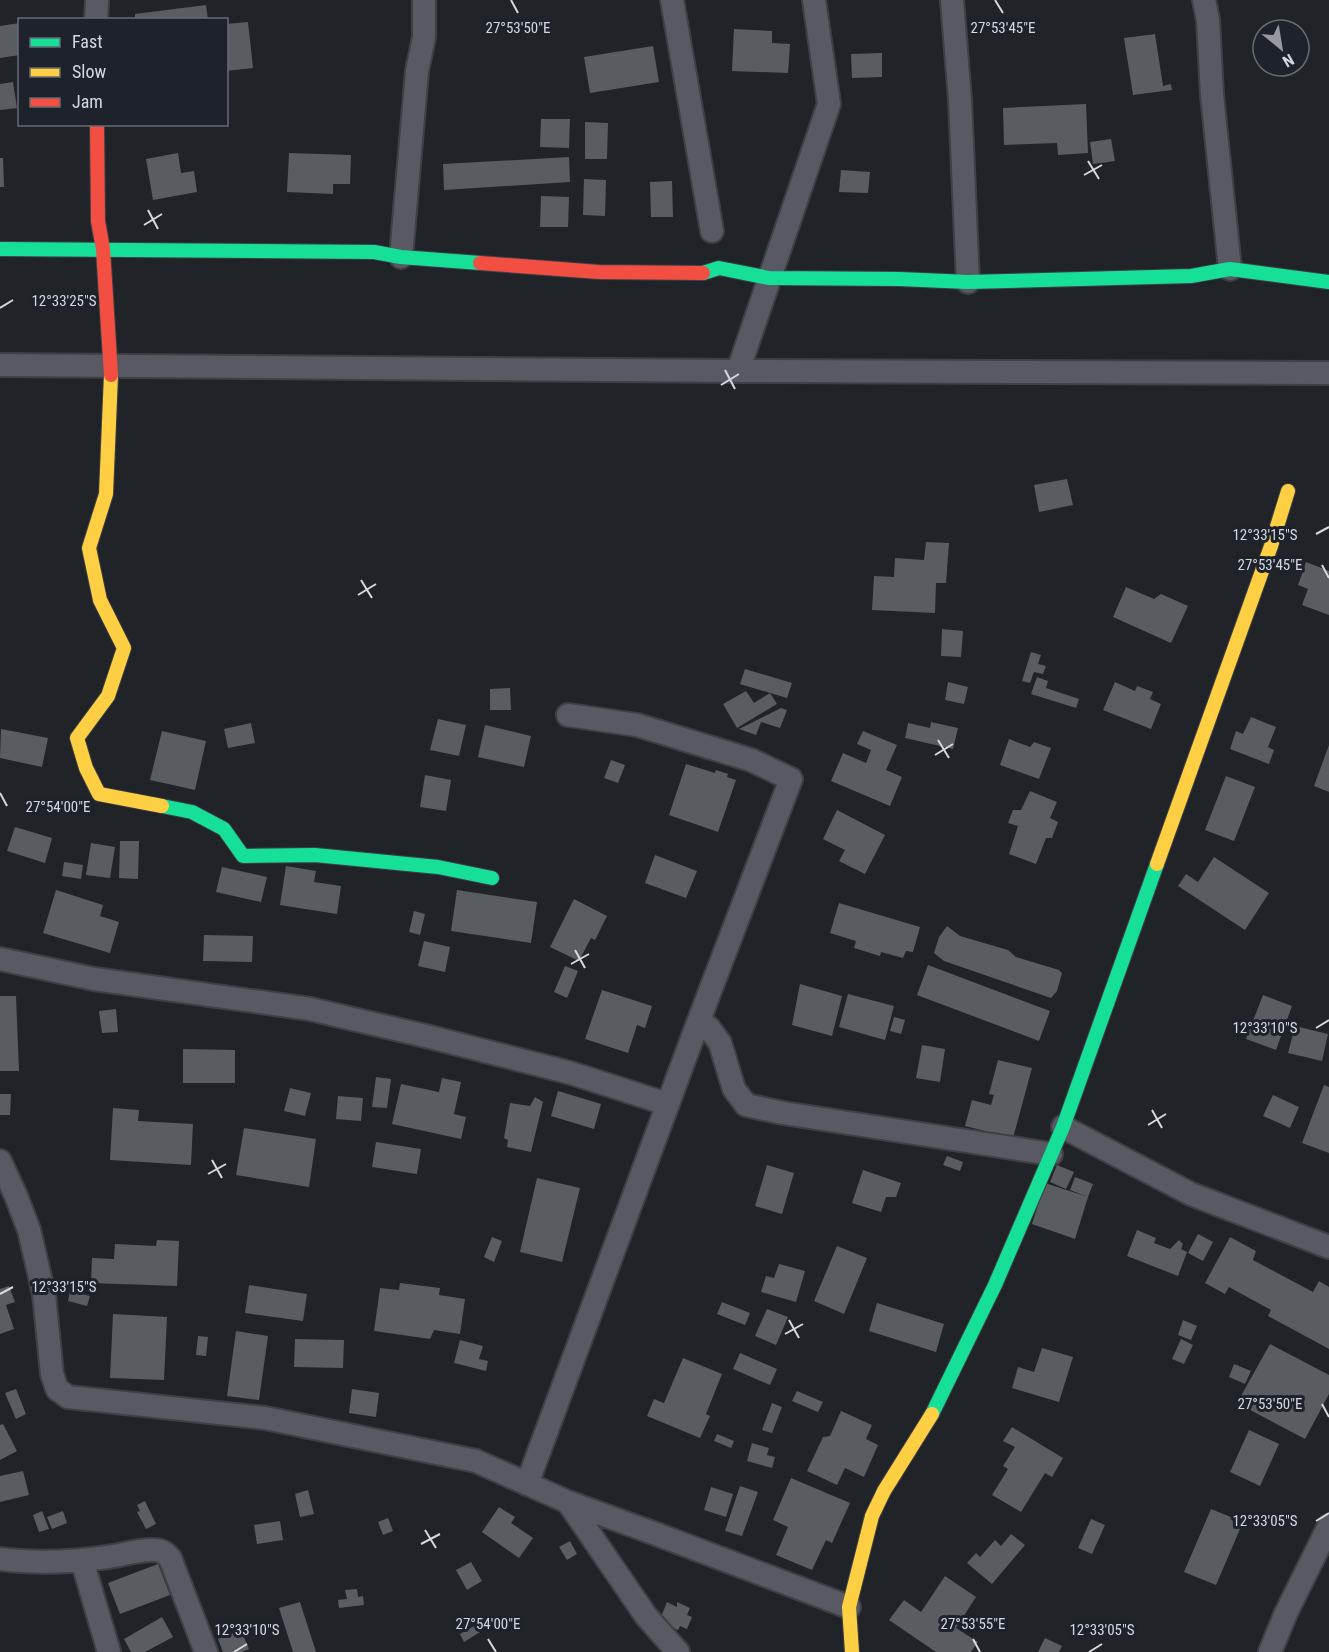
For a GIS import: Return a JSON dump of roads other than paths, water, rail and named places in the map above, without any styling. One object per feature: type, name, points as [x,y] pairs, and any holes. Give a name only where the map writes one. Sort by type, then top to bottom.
[{"type":"street","points":[[96,18],[97,0]]},
{"type":"street","points":[[401,257],[417,70],[424,37],[424,0]]},
{"type":"street","points":[[672,0],[712,231]]},
{"type":"street","points":[[738,371],[829,104],[814,0]]},
{"type":"street","points":[[952,0],[960,100],[968,282]]},
{"type":"street","points":[[1204,0],[1208,20],[1212,94],[1230,269]]},
{"type":"street","points":[[97,126],[99,221],[111,365],[106,494],[89,548],[100,600],[124,648],[108,696],[77,738],[86,768],[99,794],[192,812],[225,829],[243,856],[315,855],[438,867],[492,878]]},
{"type":"street","points":[[0,249],[374,252],[401,257],[599,272],[700,274],[719,268],[769,278],[968,282],[1191,276],[1230,269],[1329,282]]},
{"type":"street","points":[[0,365],[1329,373]]},
{"type":"street","points":[[848,1651],[849,1607],[872,1516],[884,1491],[925,1426],[952,1375],[995,1285],[1063,1127],[1271,546],[1288,491]]},
{"type":"street","points":[[527,1484],[667,1104],[791,779],[751,760],[637,725],[568,715]]},
{"type":"street","points":[[0,959],[94,979],[310,1010],[430,1037],[571,1073],[667,1104]]},
{"type":"street","points":[[699,1020],[709,1028],[720,1043],[735,1089],[746,1105],[783,1113],[1052,1154]]},
{"type":"street","points":[[1063,1127],[1191,1194],[1329,1247]]},
{"type":"street","points":[[0,1161],[29,1230],[42,1284],[52,1374],[57,1389],[68,1397],[265,1418],[476,1461],[568,1502],[849,1607]]},
{"type":"street","points":[[568,1502],[645,1616],[678,1652]]},
{"type":"street","points":[[1270,1652],[1286,1613],[1329,1526]]},
{"type":"street","points":[[0,1559],[26,1562],[82,1560],[153,1549],[162,1551],[170,1558],[206,1652]]},
{"type":"street","points":[[82,1560],[109,1652]]}]
